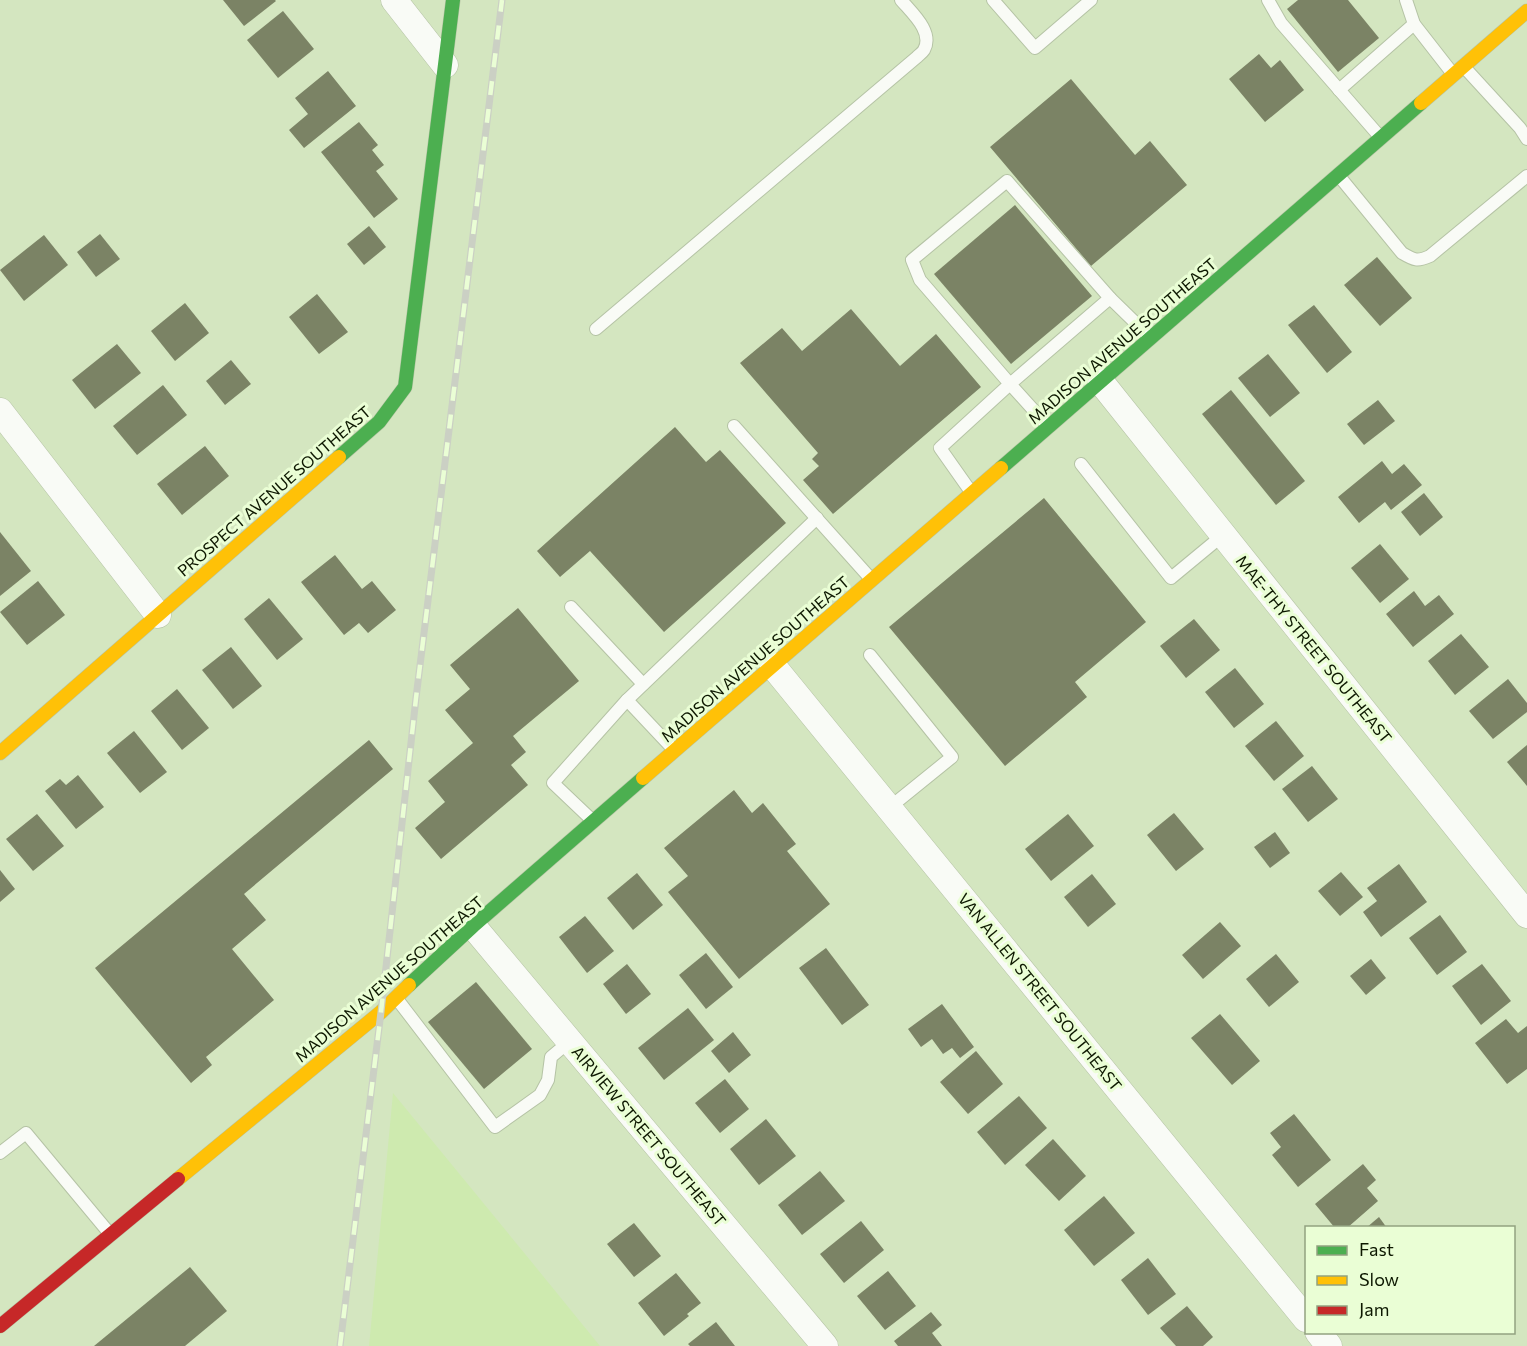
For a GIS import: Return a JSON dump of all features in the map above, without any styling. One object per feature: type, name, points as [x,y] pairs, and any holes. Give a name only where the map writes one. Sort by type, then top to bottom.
[{"type":"street","points":[[394,0],[445,65]]},
{"type":"street","name":"PROSPECT AVENUE SOUTHEAST","points":[[0,753],[379,422],[405,387],[453,0]]},
{"type":"street","name":"MADISON AVENUE SOUTHEAST","points":[[0,1326],[371,1020],[473,926],[1527,11]]},
{"type":"street","name":"MAE-THY STREET SOUTHEAST","points":[[1101,382],[1527,915]]},
{"type":"street","points":[[0,411],[158,615]]},
{"type":"street","name":"VAN ALLEN STREET SOUTHEAST","points":[[773,666],[1305,1317]]},
{"type":"street","name":"AIRVIEW STREET SOUTHEAST","points":[[473,926],[825,1346]]},
{"type":"street","points":[[1320,1334],[1329,1346]]},
{"type":"lane","points":[[596,329],[917,57],[924,49],[926,36],[919,21],[901,0]]},
{"type":"lane","points":[[993,0],[1035,48],[1091,0]]},
{"type":"lane","points":[[1268,0],[1281,23],[1381,138]]},
{"type":"lane","points":[[1406,0],[1414,24],[1520,128],[1527,139]]},
{"type":"lane","points":[[1339,90],[1414,24]]},
{"type":"lane","points":[[1338,175],[1402,253],[1414,260],[1430,256],[1527,176]]},
{"type":"lane","points":[[1049,427],[920,280],[912,260],[1007,181],[1110,298],[1150,338]]},
{"type":"lane","points":[[972,493],[940,448],[1110,298]]},
{"type":"lane","points":[[734,426],[872,580]]},
{"type":"lane","points":[[1081,464],[1171,578],[1223,535]]},
{"type":"lane","points":[[593,822],[553,783],[627,700],[817,518]]},
{"type":"lane","points":[[571,607],[643,684]]},
{"type":"lane","points":[[870,655],[952,757],[889,808]]},
{"type":"lane","points":[[627,700],[675,750]]},
{"type":"lane","points":[[396,998],[495,1127],[540,1095],[549,1080],[551,1057],[570,1041]]},
{"type":"lane","points":[[0,1153],[26,1133],[111,1235]]},
{"type":"shaded area","points":[[393,1093],[530,1260],[600,1346],[369,1346]]},
{"type":"building","points":[[223,0],[275,0],[276,1],[244,26]]},
{"type":"building","points":[[1298,0],[1348,0],[1379,38],[1338,72],[1287,9]]},
{"type":"building","points":[[283,11],[314,49],[278,78],[247,40]]},
{"type":"building","points":[[1259,54],[1271,68],[1280,60],[1304,90],[1265,122],[1229,79]]},
{"type":"building","points":[[328,71],[356,106],[304,148],[289,130],[308,114],[295,98]]},
{"type":"building","points":[[1071,79],[1135,155],[1150,141],[1187,185],[1091,266],[990,147]]},
{"type":"building","points":[[359,122],[378,145],[372,150],[384,165],[376,171],[398,199],[374,218],[321,152]]},
{"type":"building","points":[[1015,205],[1092,296],[1011,364],[934,274]]},
{"type":"building","points":[[369,226],[386,247],[364,265],[347,244]]},
{"type":"building","points":[[100,234],[120,259],[96,277],[77,252]]},
{"type":"building","points":[[44,235],[68,265],[24,301],[0,270]]},
{"type":"building","points":[[1377,257],[1412,298],[1380,326],[1344,285]]},
{"type":"building","points":[[317,294],[348,332],[319,354],[289,317]]},
{"type":"building","points":[[185,303],[209,333],[175,361],[151,331]]},
{"type":"building","points":[[1314,305],[1352,352],[1327,373],[1288,325]]},
{"type":"building","points":[[851,309],[900,366],[936,334],[981,387],[833,514],[803,480],[819,466],[812,459],[818,453],[740,363],[782,328],[802,351]]},
{"type":"building","points":[[117,344],[141,373],[95,409],[72,380]]},
{"type":"building","points":[[1268,354],[1300,393],[1270,417],[1238,378]]},
{"type":"building","points":[[231,360],[251,384],[225,405],[206,381]]},
{"type":"building","points":[[163,385],[187,415],[137,455],[113,426]]},
{"type":"building","points":[[1231,390],[1305,481],[1276,505],[1202,414]]},
{"type":"building","points":[[1378,400],[1395,421],[1364,445],[1347,424]]},
{"type":"building","points":[[675,427],[706,462],[720,450],[786,523],[664,632],[590,551],[560,577],[537,551]]},
{"type":"building","points":[[205,446],[229,476],[182,515],[157,484]]},
{"type":"building","points":[[1382,461],[1392,474],[1404,464],[1422,485],[1391,510],[1385,502],[1359,523],[1338,497]]},
{"type":"building","points":[[1424,493],[1443,517],[1420,536],[1401,512]]},
{"type":"building","points":[[1044,498],[1146,622],[1075,682],[1087,697],[1005,766],[889,627]]},
{"type":"building","points":[[0,532],[31,571],[0,596]]},
{"type":"building","points":[[1380,544],[1409,579],[1380,603],[1351,568]]},
{"type":"building","points":[[335,555],[362,589],[372,581],[396,610],[368,633],[359,623],[344,635],[301,582]]},
{"type":"building","points":[[38,581],[65,615],[27,645],[0,612]]},
{"type":"building","points":[[1414,591],[1425,606],[1439,595],[1454,614],[1413,647],[1386,614]]},
{"type":"building","points":[[269,598],[303,639],[277,660],[244,619]]},
{"type":"building","points":[[518,608],[579,681],[513,736],[526,752],[511,765],[528,785],[441,859],[415,828],[445,802],[428,781],[473,743],[445,710],[470,689],[450,665]]},
{"type":"building","points":[[1194,619],[1220,650],[1186,678],[1160,646]]},
{"type":"building","points":[[1461,634],[1489,667],[1455,695],[1428,661]]},
{"type":"building","points":[[231,647],[262,686],[233,709],[202,670]]},
{"type":"building","points":[[1235,668],[1264,704],[1234,728],[1205,692]]},
{"type":"building","points":[[1508,679],[1527,703],[1527,712],[1493,739],[1469,711]]},
{"type":"building","points":[[177,689],[209,728],[182,750],[151,711]]},
{"type":"building","points":[[1276,721],[1304,756],[1274,781],[1245,746]]},
{"type":"building","points":[[134,731],[167,772],[140,793],[107,753]]},
{"type":"building","points":[[369,740],[393,769],[244,894],[266,920],[232,949],[274,1000],[206,1057],[212,1065],[191,1083],[95,968]]},
{"type":"building","points":[[1527,745],[1527,786],[1507,762]]},
{"type":"building","points":[[1312,766],[1338,799],[1308,822],[1282,789]]},
{"type":"building","points":[[78,775],[104,807],[76,829],[45,791],[60,779],[66,785]]},
{"type":"building","points":[[734,790],[752,813],[763,803],[796,844],[787,851],[830,904],[739,979],[668,892],[688,876],[664,848]]},
{"type":"building","points":[[1174,813],[1204,849],[1176,871],[1147,835]]},
{"type":"building","points":[[37,814],[64,846],[33,871],[6,839]]},
{"type":"building","points":[[1068,814],[1094,846],[1051,881],[1025,849]]},
{"type":"building","points":[[1275,832],[1290,853],[1270,868],[1254,847]]},
{"type":"building","points":[[1399,864],[1427,902],[1381,937],[1363,912],[1377,901],[1367,888]]},
{"type":"building","points":[[0,870],[15,889],[0,902]]},
{"type":"building","points":[[1341,872],[1363,897],[1340,916],[1318,891]]},
{"type":"building","points":[[637,873],[663,905],[633,930],[607,898]]},
{"type":"building","points":[[1092,874],[1116,904],[1088,927],[1064,897]]},
{"type":"building","points":[[1440,915],[1467,952],[1437,975],[1409,938]]},
{"type":"building","points":[[585,916],[614,951],[587,973],[559,937]]},
{"type":"building","points":[[1220,922],[1241,946],[1203,979],[1182,955]]},
{"type":"building","points":[[826,948],[869,1005],[842,1025],[799,968]]},
{"type":"building","points":[[706,953],[733,987],[706,1009],[679,975]]},
{"type":"building","points":[[1276,954],[1299,982],[1269,1007],[1246,979]]},
{"type":"building","points":[[1371,959],[1386,978],[1366,995],[1350,976]]},
{"type":"building","points":[[627,964],[651,994],[626,1014],[603,984]]},
{"type":"building","points":[[1482,964],[1511,1001],[1481,1025],[1452,986]]},
{"type":"building","points":[[476,982],[532,1049],[484,1089],[428,1022]]},
{"type":"building","points":[[942,1004],[974,1047],[960,1058],[952,1048],[943,1054],[932,1039],[921,1047],[908,1029]]},
{"type":"building","points":[[688,1008],[714,1040],[664,1080],[638,1048]]},
{"type":"building","points":[[1220,1014],[1260,1061],[1232,1085],[1191,1038]]},
{"type":"building","points":[[1506,1019],[1518,1033],[1527,1026],[1527,1069],[1507,1084],[1475,1043]]},
{"type":"building","points":[[733,1032],[751,1055],[729,1073],[711,1051]]},
{"type":"building","points":[[976,1051],[1003,1084],[968,1114],[940,1082]]},
{"type":"building","points":[[725,1079],[749,1109],[720,1133],[695,1103]]},
{"type":"building","points":[[1019,1096],[1047,1128],[1005,1165],[977,1132]]},
{"type":"building","points":[[1294,1114],[1331,1160],[1298,1187],[1272,1155],[1281,1147],[1270,1133]]},
{"type":"building","points":[[766,1119],[796,1156],[759,1185],[730,1149]]},
{"type":"building","points":[[1053,1139],[1086,1176],[1059,1201],[1025,1165]]},
{"type":"building","points":[[1363,1164],[1376,1180],[1367,1188],[1378,1201],[1349,1226],[1333,1226],[1315,1204]]},
{"type":"building","points":[[820,1171],[845,1201],[802,1235],[778,1205]]},
{"type":"building","points":[[1104,1196],[1135,1233],[1094,1266],[1064,1230]]},
{"type":"building","points":[[1379,1217],[1386,1226],[1368,1226]]},
{"type":"building","points":[[861,1221],[884,1250],[844,1283],[820,1254]]},
{"type":"building","points":[[634,1223],[661,1256],[634,1277],[607,1244]]},
{"type":"building","points":[[1148,1258],[1176,1294],[1148,1315],[1121,1280]]},
{"type":"building","points":[[190,1267],[227,1311],[185,1346],[94,1346]]},
{"type":"building","points":[[888,1271],[916,1306],[885,1330],[857,1296]]},
{"type":"building","points":[[676,1273],[701,1303],[664,1336],[638,1303]]},
{"type":"building","points":[[1187,1306],[1213,1337],[1203,1346],[1176,1346],[1160,1328]]},
{"type":"building","points":[[931,1312],[942,1325],[932,1333],[942,1346],[898,1346],[894,1341]]},
{"type":"building","points":[[716,1322],[735,1346],[690,1346],[688,1344]]},
{"type":"railway","points":[[340,1346],[381,1012],[416,698],[502,0]]},
{"type":"traffic: fast","points":[[339,457],[379,422],[405,387],[453,0]]},
{"type":"traffic: fast","points":[[1001,468],[1421,103]]},
{"type":"traffic: fast","points":[[409,985],[643,778]]},
{"type":"traffic: slow","points":[[1421,103],[1527,11]]},
{"type":"traffic: slow","points":[[0,753],[339,457]]},
{"type":"traffic: slow","points":[[643,778],[1001,468]]},
{"type":"traffic: slow","points":[[178,1179],[381,1012],[409,985]]},
{"type":"traffic: jam","points":[[0,1326],[178,1179]]}]
